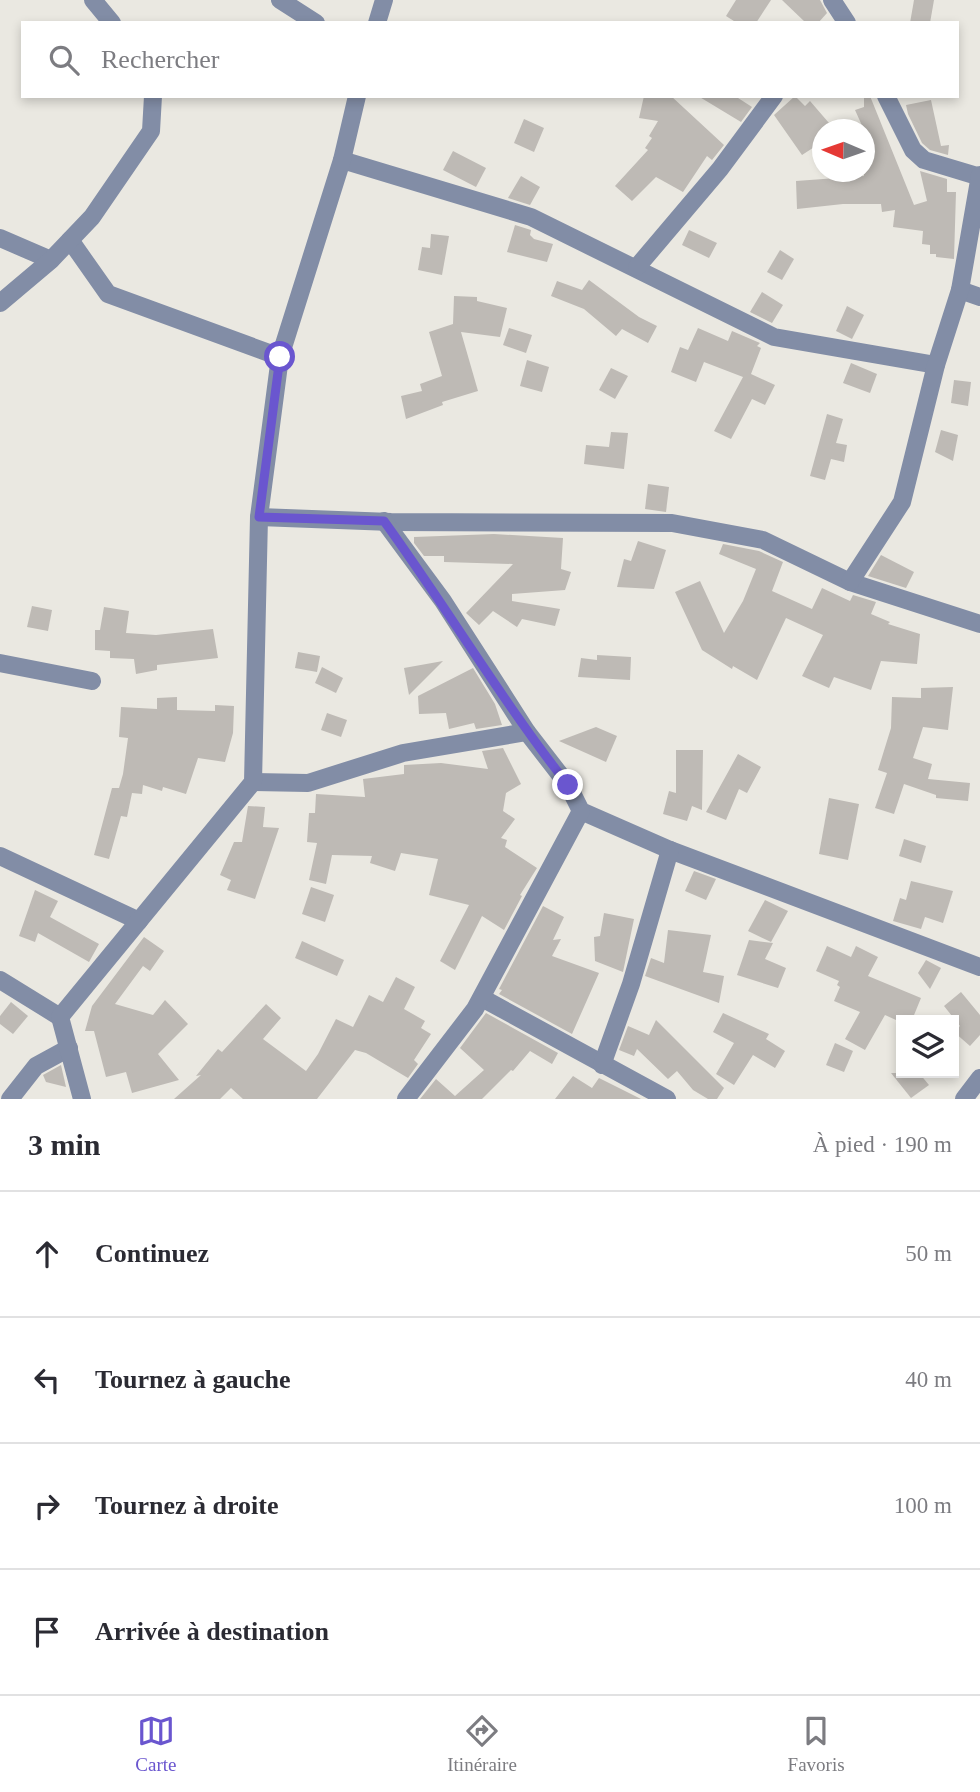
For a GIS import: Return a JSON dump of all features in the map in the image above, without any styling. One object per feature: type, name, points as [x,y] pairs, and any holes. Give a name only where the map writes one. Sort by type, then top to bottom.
[{"type":"street","points":[[93,0],[110,21]]},
{"type":"street","points":[[280,0],[313,21]]},
{"type":"street","points":[[378,21],[384,0]]},
{"type":"street","points":[[832,0],[844,21]]},
{"type":"street","points":[[0,303],[51,260],[92,218],[151,131],[153,98]]},
{"type":"street","points":[[60,1017],[253,782],[259,517],[280,357],[342,160],[357,98]]},
{"type":"street","points":[[638,267],[720,169],[773,98]]},
{"type":"street","points":[[850,582],[902,502],[936,365],[960,290],[980,176],[924,160],[914,150],[887,98]]},
{"type":"street","points":[[342,160],[531,217],[638,267],[774,337],[936,365]]},
{"type":"street","points":[[0,238],[51,260]]},
{"type":"street","points":[[70,240],[108,294],[280,357]]},
{"type":"street","points":[[960,290],[980,297]]},
{"type":"street","points":[[259,517],[384,521],[672,523],[763,540],[850,582],[980,624]]},
{"type":"street","points":[[384,521],[443,601],[527,732],[568,785],[581,811],[670,850],[980,967]]},
{"type":"street","points":[[0,663],[92,681]]},
{"type":"street","points":[[253,782],[308,783],[403,752],[527,732]]},
{"type":"street","points":[[406,1099],[482,998],[581,811]]},
{"type":"street","points":[[603,1065],[631,984],[670,850]]},
{"type":"street","points":[[0,856],[139,921]]},
{"type":"street","points":[[0,980],[60,1017],[82,1099]]},
{"type":"street","points":[[482,998],[603,1065],[644,1094],[667,1099]]},
{"type":"street","points":[[10,1099],[36,1066],[69,1048]]},
{"type":"street","points":[[964,1099],[980,1078]]},
{"type":"building","points":[[736,0],[771,0],[757,21],[734,21],[726,16]]},
{"type":"building","points":[[782,0],[820,0],[827,13],[820,21],[804,21]]},
{"type":"building","points":[[914,0],[934,0],[930,21],[910,21]]},
{"type":"building","points":[[644,98],[673,98],[724,145],[712,160],[707,156],[683,192],[656,177],[632,201],[615,186],[648,150],[645,148],[652,138],[649,136],[658,121],[639,118]]},
{"type":"building","points":[[701,98],[738,98],[752,107],[741,122]]},
{"type":"building","points":[[793,98],[797,98],[805,106],[810,101],[826,119],[812,119],[812,148],[802,155],[774,115]]},
{"type":"building","points":[[864,98],[871,98],[914,205],[927,201],[920,171],[947,179],[947,192],[956,192],[954,259],[930,254],[930,245],[922,244],[923,231],[893,227],[895,210],[882,212],[881,204],[843,204],[797,209],[796,181],[875,182],[875,119],[859,119],[855,110],[864,107]]},
{"type":"building","points":[[931,100],[941,146],[949,145],[948,155],[930,150],[922,143],[908,114],[906,105]]},
{"type":"building","points":[[524,119],[544,128],[534,152],[514,143]]},
{"type":"building","points":[[453,151],[486,168],[476,187],[443,170]]},
{"type":"building","points":[[521,176],[540,187],[530,205],[508,198]]},
{"type":"building","points":[[515,225],[531,230],[530,235],[534,239],[553,244],[547,262],[507,252]]},
{"type":"building","points":[[689,230],[717,243],[709,258],[682,245]]},
{"type":"building","points":[[431,234],[449,236],[442,275],[418,270],[422,247],[430,248]]},
{"type":"building","points":[[780,250],[794,259],[782,280],[767,272]]},
{"type":"building","points":[[589,280],[639,317],[657,326],[648,343],[622,329],[616,336],[584,309],[551,296],[557,281],[582,290]]},
{"type":"building","points":[[762,292],[783,305],[772,323],[750,312]]},
{"type":"building","points":[[454,296],[477,297],[477,301],[507,308],[500,337],[461,332],[478,391],[442,402],[443,405],[406,419],[401,396],[422,391],[420,384],[442,376],[429,332],[453,324]]},
{"type":"building","points":[[847,306],[864,315],[852,339],[836,331]]},
{"type":"building","points":[[509,328],[532,335],[526,353],[503,345]]},
{"type":"building","points":[[698,328],[728,341],[732,331],[760,343],[757,346],[761,348],[751,374],[775,385],[765,405],[752,399],[731,439],[714,431],[743,377],[704,362],[696,382],[671,372],[680,347],[688,350]]},
{"type":"building","points":[[527,360],[549,367],[542,392],[520,386]]},
{"type":"building","points":[[851,363],[877,374],[870,393],[843,383]]},
{"type":"building","points":[[611,368],[628,376],[615,399],[599,390]]},
{"type":"building","points":[[954,380],[971,382],[968,406],[951,403]]},
{"type":"building","points":[[827,414],[843,419],[836,443],[847,445],[844,462],[831,459],[825,480],[810,476]]},
{"type":"building","points":[[941,430],[958,435],[953,461],[935,452]]},
{"type":"building","points":[[611,432],[628,433],[624,469],[584,464],[586,445],[609,447]]},
{"type":"building","points":[[648,484],[669,487],[666,512],[645,509]]},
{"type":"building","points":[[494,534],[563,538],[561,569],[571,572],[565,590],[512,594],[512,601],[560,609],[555,626],[522,619],[517,627],[493,611],[479,625],[466,613],[513,564],[444,562],[444,556],[424,556],[414,543],[414,537]]},
{"type":"building","points":[[638,541],[666,550],[654,589],[617,587],[624,559],[631,561]]},
{"type":"building","points":[[723,544],[759,551],[783,562],[772,591],[812,609],[822,588],[850,601],[853,595],[876,602],[871,614],[890,622],[888,624],[920,634],[917,664],[881,661],[871,690],[834,677],[829,688],[802,676],[823,635],[786,618],[757,680],[733,666],[732,669],[702,650],[675,592],[700,581],[724,633],[743,601],[756,569],[719,554]]},
{"type":"building","points":[[881,555],[914,572],[906,588],[868,576]]},
{"type":"building","points":[[32,606],[52,610],[48,631],[27,627]]},
{"type":"building","points":[[104,607],[129,611],[126,633],[156,635],[213,629],[218,658],[157,665],[157,670],[136,674],[134,659],[110,658],[110,651],[95,650],[95,630],[100,630]]},
{"type":"building","points":[[298,652],[320,656],[317,672],[295,668]]},
{"type":"building","points":[[597,655],[631,657],[630,680],[578,677],[581,658],[597,660]]},
{"type":"building","points":[[443,661],[409,695],[404,668]]},
{"type":"building","points":[[322,667],[343,678],[336,693],[315,683]]},
{"type":"building","points":[[473,668],[495,704],[502,725],[476,729],[474,723],[449,729],[446,713],[419,714],[418,696]]},
{"type":"building","points":[[953,687],[948,730],[923,727],[913,758],[932,764],[928,779],[970,783],[968,801],[936,798],[936,795],[904,784],[894,814],[875,808],[887,773],[878,770],[891,728],[892,697],[921,698],[921,688]]},
{"type":"building","points":[[177,697],[177,710],[215,711],[215,705],[234,706],[233,733],[225,762],[198,758],[186,794],[163,787],[162,791],[143,785],[142,794],[132,793],[127,817],[121,816],[109,859],[94,855],[112,788],[119,788],[123,774],[128,738],[119,737],[121,707],[157,709],[157,698]]},
{"type":"building","points":[[327,713],[347,720],[341,737],[321,730]]},
{"type":"building","points":[[596,727],[617,736],[606,762],[559,741]]},
{"type":"building","points":[[503,748],[521,784],[506,793],[503,811],[515,819],[501,838],[507,840],[505,847],[537,868],[520,895],[522,896],[504,930],[482,916],[455,970],[440,961],[469,905],[429,895],[438,859],[401,853],[395,871],[370,863],[372,856],[332,855],[326,884],[309,880],[317,843],[307,842],[309,813],[315,813],[316,794],[365,797],[363,779],[404,774],[404,765],[441,763],[488,769],[482,751]]},
{"type":"building","points":[[676,750],[703,750],[702,810],[692,806],[687,821],[663,814],[669,791],[676,793]]},
{"type":"building","points":[[738,754],[761,767],[747,793],[739,789],[726,820],[706,812]]},
{"type":"building","points":[[829,798],[859,804],[848,860],[819,854]]},
{"type":"building","points":[[248,806],[265,807],[263,827],[279,828],[255,899],[227,890],[231,880],[220,875],[234,842],[242,842]]},
{"type":"building","points":[[904,839],[926,846],[921,863],[899,856]]},
{"type":"building","points":[[694,871],[716,879],[706,900],[685,891]]},
{"type":"building","points":[[911,881],[953,891],[943,923],[925,917],[921,929],[893,921],[900,898],[906,900]]},
{"type":"building","points":[[311,887],[334,895],[325,922],[302,914]]},
{"type":"building","points":[[35,890],[58,901],[50,917],[99,944],[89,962],[38,933],[35,942],[19,936]]},
{"type":"building","points":[[765,900],[788,911],[771,942],[748,931]]},
{"type":"building","points":[[543,906],[564,917],[553,940],[561,939],[552,956],[599,973],[572,1034],[499,994],[502,990],[499,989]]},
{"type":"building","points":[[604,913],[634,919],[623,972],[595,961],[594,937],[600,936]]},
{"type":"building","points":[[668,930],[711,935],[703,972],[724,976],[719,1003],[645,976],[651,958],[664,963]]},
{"type":"building","points":[[144,937],[164,951],[150,971],[143,966],[115,1004],[153,1015],[165,1000],[188,1024],[158,1054],[179,1080],[132,1093],[126,1072],[106,1077],[94,1031],[85,1031],[92,1006]]},
{"type":"building","points":[[749,940],[773,943],[765,959],[786,968],[778,988],[737,975]]},
{"type":"building","points":[[302,941],[344,960],[337,976],[295,958]]},
{"type":"building","points":[[827,946],[851,957],[856,946],[878,957],[868,976],[921,998],[914,1015],[896,1015],[896,1020],[885,1015],[865,1050],[845,1039],[860,1012],[834,1001],[840,987],[837,985],[839,981],[816,971]]},
{"type":"building","points":[[926,960],[941,968],[930,989],[918,973]]},
{"type":"building","points":[[396,977],[415,987],[404,1009],[425,1021],[421,1028],[431,1034],[414,1060],[418,1064],[408,1078],[366,1053],[355,1050],[317,1099],[243,1099],[231,1088],[220,1099],[174,1099],[201,1075],[196,1076],[218,1049],[222,1052],[266,1004],[281,1018],[263,1039],[306,1071],[336,1019],[353,1027],[369,995],[383,1002]]},
{"type":"building","points":[[961,992],[980,1015],[980,1035],[970,1046],[959,1036],[959,1015],[951,1015],[944,1006]]},
{"type":"building","points":[[11,1002],[28,1016],[13,1034],[0,1024],[0,1016]]},
{"type":"building","points":[[486,1013],[558,1053],[552,1064],[530,1051],[513,1071],[482,1099],[420,1099],[436,1079],[455,1096],[484,1070],[460,1048]]},
{"type":"building","points":[[723,1013],[769,1034],[766,1039],[785,1051],[775,1068],[753,1055],[734,1085],[716,1074],[734,1043],[713,1032]]},
{"type":"building","points":[[656,1020],[724,1088],[717,1099],[708,1099],[693,1090],[677,1071],[668,1079],[637,1049],[634,1056],[619,1050],[628,1026],[649,1035]]},
{"type":"building","points":[[835,1043],[853,1051],[844,1072],[826,1065]]},
{"type":"building","points":[[61,1065],[66,1087],[46,1082],[43,1075]]},
{"type":"building","points":[[891,1073],[896,1073],[896,1078],[923,1078],[929,1085],[911,1098]]},
{"type":"building","points":[[573,1076],[592,1088],[599,1078],[641,1099],[555,1099]]},
{"type":"route","points":[[280,357],[259,517],[384,521],[443,601],[527,732],[568,785]]}]
